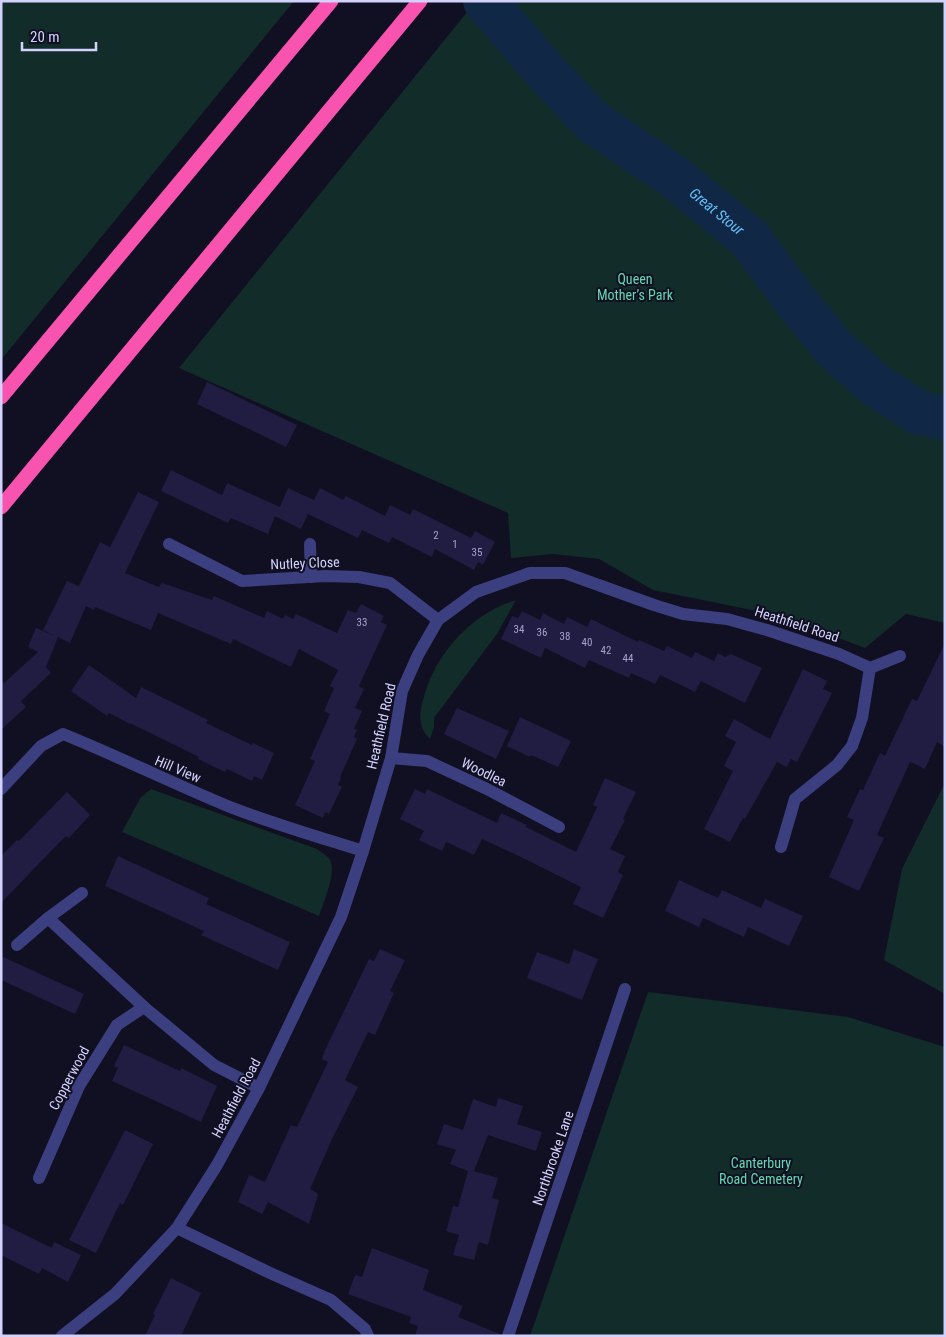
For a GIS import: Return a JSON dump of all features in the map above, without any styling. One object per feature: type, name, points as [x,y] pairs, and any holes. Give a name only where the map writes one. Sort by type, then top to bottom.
[{"type":"highway","points":[[1,507],[420,1]]},
{"type":"highway","points":[[1,397],[326,6]]},
{"type":"street","name":"Nutley Close","points":[[169,544],[242,581],[311,577],[359,577],[390,583],[438,620]]},
{"type":"street","points":[[310,544],[311,577]]},
{"type":"street","name":"Heathfield Road","points":[[62,1336],[115,1294],[177,1228],[217,1165],[259,1088],[341,917],[364,851],[391,758],[402,691],[418,655],[438,620],[476,592],[530,573],[565,573],[683,614],[728,619],[768,630],[839,654],[870,668]]},
{"type":"street","points":[[781,847],[795,799],[837,765],[852,746],[862,718],[870,668],[900,656]]},
{"type":"street","name":"Hill View","points":[[1,789],[42,746],[63,734],[118,756],[144,770],[232,808],[364,851]]},
{"type":"street","name":"Woodlea","points":[[391,758],[427,761],[487,789],[559,827]]},
{"type":"street","points":[[17,945],[48,918],[82,893]]},
{"type":"street","points":[[48,918],[144,1007],[214,1065],[259,1088]]},
{"type":"street","name":"Northbrooke Lane","points":[[508,1336],[625,989]]},
{"type":"street","name":"Copperwood","points":[[39,1178],[79,1086],[117,1025],[144,1007]]},
{"type":"street","points":[[177,1228],[331,1300],[365,1328],[368,1336]]},
{"type":"green space","points":[[1,1],[294,1],[1,360]]},
{"type":"green space","name":"Queen Mother’s Park","points":[[476,1],[945,1],[945,623],[906,614],[865,648],[777,615],[653,590],[599,559],[553,554],[511,558],[508,513],[179,368]]},
{"type":"green space","points":[[516,600],[497,634],[434,718],[434,727],[430,739],[421,726],[420,716],[428,683],[445,652],[470,625],[500,606]]},
{"type":"green space","points":[[945,783],[945,994],[884,960],[902,869]]},
{"type":"green space","points":[[151,789],[317,849],[328,857],[332,865],[331,880],[319,916],[122,832],[141,797]]},
{"type":"green space","name":"Canterbury Road Cemetery","points":[[648,992],[848,1017],[945,1047],[945,1336],[530,1336]]},
{"type":"building","points":[[207,382],[297,425],[286,447],[197,404]]},
{"type":"building","points":[[171,470],[222,495],[227,483],[280,507],[288,488],[314,500],[320,488],[343,500],[346,496],[385,516],[390,505],[410,515],[413,509],[471,538],[475,531],[495,542],[483,565],[478,562],[474,570],[435,549],[432,557],[392,537],[389,543],[362,530],[358,538],[308,514],[301,529],[275,516],[268,534],[231,518],[228,523],[161,491]]},
{"type":"building","points":[[138,492],[159,502],[125,573],[159,587],[162,583],[212,600],[214,596],[264,618],[267,611],[283,619],[285,615],[293,619],[296,614],[337,633],[348,610],[356,613],[361,604],[384,616],[381,622],[387,625],[359,686],[364,689],[355,708],[362,711],[354,729],[357,730],[354,737],[357,739],[340,777],[338,785],[342,787],[329,814],[325,812],[323,818],[295,805],[315,761],[310,759],[330,714],[324,711],[334,688],[330,686],[338,670],[299,649],[291,667],[233,639],[231,644],[158,613],[151,630],[95,607],[94,610],[86,606],[70,643],[58,637],[46,667],[51,673],[21,701],[26,707],[1,730],[1,680],[4,683],[38,652],[28,647],[36,628],[55,636],[43,630],[67,581],[79,586],[100,542],[110,547]]},
{"type":"building","points":[[522,611],[540,620],[543,613],[564,624],[567,617],[587,627],[591,619],[638,642],[639,640],[664,651],[667,646],[692,658],[695,652],[714,661],[718,653],[725,657],[731,654],[762,668],[745,703],[701,681],[695,692],[660,675],[655,684],[631,673],[629,678],[589,660],[585,668],[545,648],[541,658],[501,639],[512,616],[518,618]]},
{"type":"building","points":[[945,643],[945,747],[937,742],[925,769],[910,762],[877,835],[884,838],[859,891],[829,877],[854,820],[847,817],[860,789],[863,790],[880,753],[885,756],[912,699],[917,701]]},
{"type":"building","points":[[89,665],[136,698],[141,687],[208,720],[206,723],[252,745],[253,743],[274,753],[262,780],[254,776],[252,781],[227,769],[225,772],[198,759],[199,757],[109,713],[107,716],[71,691]]},
{"type":"building","points":[[803,669],[827,681],[823,689],[832,693],[797,762],[791,759],[787,767],[777,762],[730,842],[704,829],[733,771],[724,766],[736,742],[725,736],[734,719],[770,739]]},
{"type":"building","points":[[457,708],[509,731],[496,759],[444,734]]},
{"type":"building","points":[[520,717],[571,741],[558,767],[507,746]]},
{"type":"building","points":[[605,778],[636,792],[623,819],[625,820],[610,849],[625,856],[618,872],[623,875],[603,918],[573,904],[581,887],[521,857],[482,839],[474,855],[446,842],[442,851],[419,840],[424,831],[400,819],[415,789],[425,794],[427,789],[497,823],[501,813],[576,852],[597,807],[593,805]]},
{"type":"building","points":[[67,792],[90,815],[69,838],[66,836],[1,903],[1,856],[17,840],[19,841]]},
{"type":"building","points":[[118,856],[209,898],[206,904],[290,942],[278,970],[201,935],[204,931],[105,886]]},
{"type":"building","points":[[679,880],[718,898],[722,890],[761,908],[765,899],[803,916],[789,946],[748,927],[744,937],[703,918],[699,927],[665,911]]},
{"type":"building","points":[[380,949],[405,960],[390,991],[394,993],[375,1035],[368,1032],[345,1080],[358,1087],[310,1189],[318,1195],[309,1224],[268,1202],[262,1214],[238,1202],[249,1175],[265,1182],[291,1125],[297,1127],[328,1062],[322,1059],[325,1050],[369,959],[374,961]]},
{"type":"building","points":[[574,949],[598,959],[582,1000],[527,978],[537,952],[569,964]]},
{"type":"building","points":[[1,956],[84,994],[75,1014],[1,980]]},
{"type":"building","points":[[124,1045],[180,1071],[181,1068],[217,1086],[201,1122],[112,1081],[118,1068],[114,1066]]},
{"type":"building","points":[[498,1098],[523,1106],[517,1124],[542,1132],[536,1151],[488,1135],[474,1171],[498,1178],[492,1198],[499,1200],[488,1245],[479,1242],[474,1260],[453,1255],[459,1235],[446,1231],[453,1206],[458,1207],[468,1171],[450,1164],[456,1150],[437,1144],[444,1124],[463,1130],[473,1099],[496,1107]]},
{"type":"building","points":[[125,1130],[153,1144],[123,1205],[120,1203],[96,1253],[69,1240]]},
{"type":"building","points":[[1,1223],[52,1248],[54,1242],[81,1255],[68,1282],[42,1268],[39,1274],[1,1255]]},
{"type":"building","points":[[372,1248],[429,1270],[423,1290],[463,1306],[458,1317],[500,1334],[500,1336],[415,1336],[418,1326],[409,1323],[411,1317],[348,1294],[355,1275],[362,1277]]},
{"type":"building","points":[[171,1278],[201,1293],[181,1336],[145,1336],[155,1315],[153,1314]]},
{"type":"waterway","name":"Great Stour","points":[[485,1],[545,71],[593,122],[669,173],[748,237],[834,348],[877,386],[919,413],[945,418]]}]
